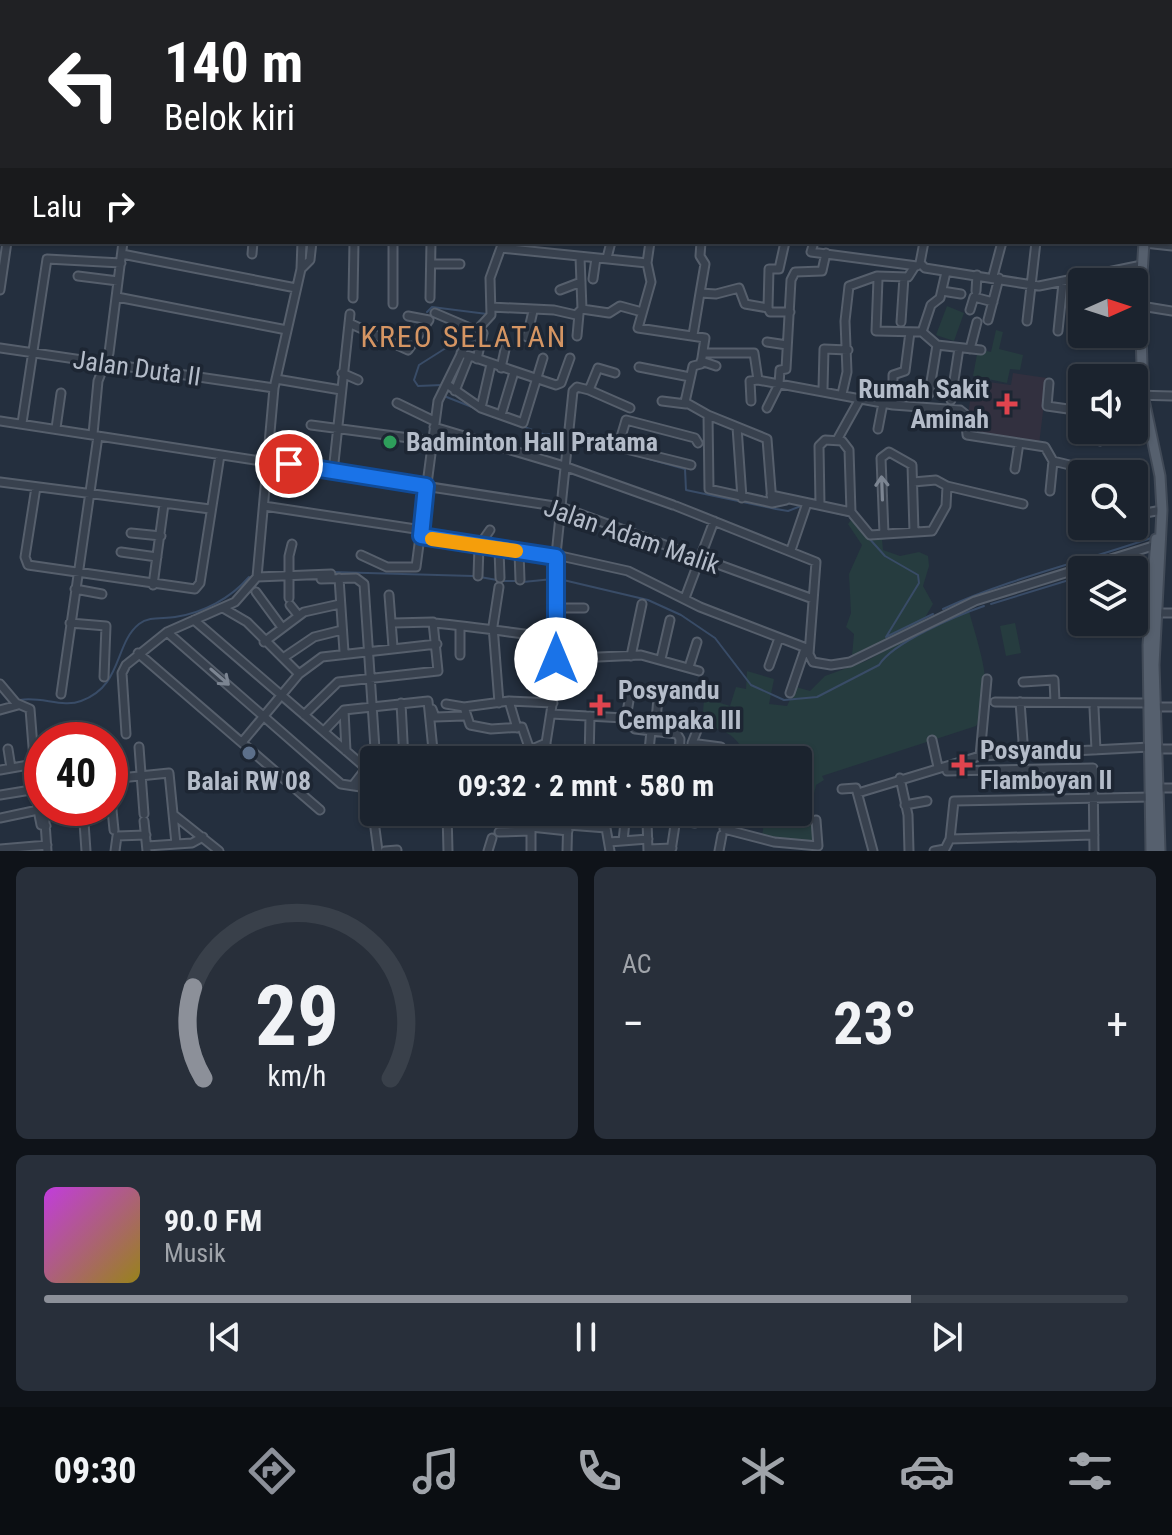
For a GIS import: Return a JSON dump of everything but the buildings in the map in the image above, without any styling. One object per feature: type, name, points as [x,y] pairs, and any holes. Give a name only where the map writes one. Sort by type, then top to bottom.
[{"type":"main road","points":[[1138,244],[1139,268]]},
{"type":"main road","points":[[1139,265],[1144,244]]},
{"type":"main road","points":[[1137,348],[1139,361]]},
{"type":"main road","points":[[1139,348],[1139,364]]},
{"type":"main road","points":[[1148,426],[1167,496],[1159,510]]},
{"type":"main road","points":[[1148,444],[1161,536],[1148,645],[1159,788],[1160,851]]},
{"type":"main road","points":[[1152,705],[1158,613],[1157,567]]},
{"type":"main road","points":[[1151,851],[1154,748]]},
{"type":"street","points":[[0,290],[7,244]]},
{"type":"street","points":[[61,694],[96,435],[98,381],[105,362],[117,297],[123,244]]},
{"type":"street","points":[[252,254],[253,244]]},
{"type":"street","points":[[125,722],[122,673],[138,653],[167,632],[235,602],[257,577],[275,383],[301,269],[302,244]]},
{"type":"street","points":[[301,269],[310,260],[312,244]]},
{"type":"street","points":[[353,298],[354,244]]},
{"type":"street","points":[[393,244],[393,304]]},
{"type":"street","points":[[430,298],[431,244]]},
{"type":"street","points":[[607,258],[610,244]]},
{"type":"street","points":[[650,244],[647,263],[651,282],[639,329],[706,338],[703,357]]},
{"type":"street","points":[[693,335],[705,264],[700,256],[701,244]]},
{"type":"street","points":[[768,308],[769,270],[779,269],[785,244]]},
{"type":"street","points":[[813,244],[811,252],[918,265],[1032,286],[1068,282]]},
{"type":"street","points":[[842,394],[848,350],[845,321],[849,286],[877,276],[910,276],[918,265],[923,244]]},
{"type":"street","points":[[988,320],[1002,244]]},
{"type":"street","points":[[1027,321],[1036,244]]},
{"type":"street","points":[[361,555],[387,567],[411,571],[422,533],[439,398],[452,388],[487,322],[493,266],[502,245],[647,263]]},
{"type":"street","points":[[767,408],[779,384],[780,370],[786,369],[794,273],[820,272],[826,253]]},
{"type":"street","points":[[577,336],[580,257]]},
{"type":"street","points":[[22,423],[46,262],[50,258],[122,259],[297,284]]},
{"type":"street","points":[[593,279],[596,258]]},
{"type":"street","points":[[431,264],[460,264]]},
{"type":"street","points":[[1128,268],[1139,265]]},
{"type":"street","points":[[922,332],[929,309],[938,301],[942,291],[946,272]]},
{"type":"street","points":[[976,291],[977,275]]},
{"type":"street","points":[[78,276],[118,281]]},
{"type":"street","points":[[901,322],[904,277]]},
{"type":"street","points":[[878,279],[875,328],[922,332],[937,345],[981,350]]},
{"type":"street","points":[[560,290],[581,282]]},
{"type":"street","points":[[1058,331],[1063,283]]},
{"type":"street","points":[[700,293],[716,294],[739,288],[745,304],[768,308],[770,312],[790,312]]},
{"type":"street","points":[[942,291],[961,294]]},
{"type":"street","points":[[117,297],[287,330]]},
{"type":"street","points":[[970,310],[974,297],[993,302]]},
{"type":"street","points":[[491,307],[609,313],[620,306],[642,312]]},
{"type":"street","points":[[1148,307],[1172,311]]},
{"type":"street","points":[[527,337],[533,311]]},
{"type":"street","points":[[435,313],[479,334]]},
{"type":"street","points":[[333,472],[350,314]]},
{"type":"street","points":[[349,323],[408,350],[429,320],[408,316]]},
{"type":"street","points":[[970,349],[977,322]]},
{"type":"street","points":[[893,405],[893,375],[905,371],[910,332]]},
{"type":"street","points":[[469,356],[479,334]]},
{"type":"street","points":[[767,342],[787,345]]},
{"type":"street","points":[[501,368],[506,345]]},
{"type":"street","points":[[929,394],[937,345]]},
{"type":"street","name":"Jalan Duta II","points":[[0,348],[341,390]]},
{"type":"street","points":[[951,404],[959,348]]},
{"type":"street","points":[[823,389],[824,349],[848,350]]},
{"type":"street","points":[[686,404],[693,365],[703,357],[754,352],[758,380]]},
{"type":"street","points":[[469,356],[559,384],[570,358]]},
{"type":"street","points":[[703,357],[716,366]]},
{"type":"street","points":[[452,388],[481,408],[526,422],[543,358]]},
{"type":"street","points":[[481,408],[491,364]]},
{"type":"street","points":[[639,367],[690,377]]},
{"type":"street","points":[[589,390],[598,368],[615,373]]},
{"type":"street","points":[[501,415],[514,372]]},
{"type":"street","points":[[342,373],[358,380]]},
{"type":"street","points":[[751,401],[750,381],[758,380],[765,384],[823,389],[893,405],[951,404],[965,414],[967,435],[1045,447],[1053,461],[1050,491]]},
{"type":"street","points":[[1049,383],[1047,406],[1068,409]]},
{"type":"street","points":[[546,746],[556,659],[556,556],[574,389],[589,390],[630,408]]},
{"type":"street","points":[[56,428],[61,393]]},
{"type":"street","points":[[1148,397],[1172,396]]},
{"type":"street","points":[[618,447],[633,397]]},
{"type":"street","points":[[837,440],[861,397]]},
{"type":"street","points":[[662,401],[686,404],[767,439],[772,499]]},
{"type":"street","points":[[397,403],[434,424],[674,505],[816,562],[807,649],[790,693]]},
{"type":"street","points":[[878,429],[883,403]]},
{"type":"street","points":[[708,415],[708,487],[742,498],[786,500],[851,512]]},
{"type":"street","points":[[626,420],[695,438],[698,443]]},
{"type":"street","name":"Jalan Adam Malik","points":[[0,421],[561,507],[813,599]]},
{"type":"street","points":[[311,425],[432,441]]},
{"type":"street","points":[[737,427],[742,498]]},
{"type":"street","points":[[567,433],[691,465]]},
{"type":"street","points":[[820,505],[819,446],[825,440],[846,443],[849,450],[851,512],[867,534],[935,528],[946,506],[947,486]]},
{"type":"street","points":[[1015,469],[1019,443]]},
{"type":"street","points":[[884,534],[883,455],[889,452],[911,462],[914,532]]},
{"type":"street","points":[[36,487],[27,563],[153,585],[198,587],[220,455]]},
{"type":"street","points":[[1053,461],[1068,465]]},
{"type":"street","points":[[913,482],[936,480],[947,486],[1023,504]]},
{"type":"street","points":[[0,482],[210,509]]},
{"type":"street","points":[[791,550],[807,503]]},
{"type":"street","points":[[153,585],[164,504]]},
{"type":"street","points":[[264,506],[628,571],[807,649],[811,660],[817,664],[850,662],[987,596],[1161,536]]},
{"type":"street","points":[[1148,512],[1159,510]]},
{"type":"street","points":[[685,598],[714,521]]},
{"type":"street","points":[[478,576],[479,546],[490,530]]},
{"type":"street","points":[[131,533],[161,536]]},
{"type":"street","points":[[292,544],[288,576],[290,601],[298,615]]},
{"type":"street","points":[[499,549],[499,582],[493,627],[499,703]]},
{"type":"street","points":[[121,552],[157,557]]},
{"type":"street","points":[[519,552],[520,580]]},
{"type":"street","points":[[257,577],[348,575]]},
{"type":"street","points":[[339,578],[344,652]]},
{"type":"street","points":[[321,579],[363,580],[375,746]]},
{"type":"street","points":[[75,589],[102,594]]},
{"type":"street","points":[[256,592],[281,626]]},
{"type":"street","points":[[389,595],[393,647]]},
{"type":"street","points":[[235,602],[264,642],[299,674]]},
{"type":"street","points":[[264,642],[298,615],[340,604]]},
{"type":"street","points":[[631,656],[642,604]]},
{"type":"street","points":[[223,608],[247,622]]},
{"type":"street","points":[[556,608],[584,608]]},
{"type":"street","points":[[1158,613],[1172,613]]},
{"type":"street","points":[[194,620],[360,762]]},
{"type":"street","points":[[661,659],[670,620]]},
{"type":"street","points":[[70,623],[106,626],[104,677]]},
{"type":"street","points":[[393,623],[493,627],[507,634],[555,638]]},
{"type":"street","points":[[304,715],[338,682],[437,672],[435,623]]},
{"type":"street","points":[[460,626],[460,655]]},
{"type":"street","points":[[283,658],[314,637],[342,630]]},
{"type":"street","points":[[167,632],[341,784],[360,786]]},
{"type":"street","points":[[769,666],[779,638]]},
{"type":"street","points":[[689,667],[697,642]]},
{"type":"street","points":[[243,741],[299,674],[322,657],[344,652],[437,644]]},
{"type":"street","points":[[138,653],[320,810]]},
{"type":"street","points":[[556,659],[631,656],[661,659],[699,671]]},
{"type":"street","points":[[980,756],[987,679]]},
{"type":"street","points":[[1023,682],[1054,680],[1055,702]]},
{"type":"street","points":[[0,684],[16,702],[30,709],[31,722]]},
{"type":"street","points":[[631,689],[626,718],[632,728],[677,734],[681,746]]},
{"type":"street","points":[[650,746],[658,698]]},
{"type":"street","points":[[509,701],[517,728]]},
{"type":"street","points":[[430,702],[434,716],[509,701],[553,703]]},
{"type":"street","points":[[0,710],[16,702]]},
{"type":"street","points":[[324,731],[344,710],[430,702]]},
{"type":"street","points":[[430,702],[433,746]]},
{"type":"street","points":[[995,702],[1172,707]]},
{"type":"street","points":[[1020,702],[1024,755]]},
{"type":"street","points":[[401,703],[403,746]]},
{"type":"street","points":[[446,704],[464,711],[470,725],[523,728],[529,746]]},
{"type":"street","points":[[1094,708],[1096,750]]},
{"type":"street","points":[[344,710],[346,751]]},
{"type":"street","points":[[551,714],[626,718]]},
{"type":"street","points":[[589,746],[590,716]]},
{"type":"street","points":[[695,743],[700,723]]},
{"type":"street","points":[[932,740],[938,767]]},
{"type":"street","points":[[539,746],[546,743]]},
{"type":"street","points":[[681,743],[714,746]]},
{"type":"street","points":[[139,747],[146,835],[152,848],[176,844],[192,847],[203,837]]},
{"type":"street","points":[[8,749],[11,768]]},
{"type":"street","points":[[858,793],[980,756],[1172,749]]},
{"type":"street","points":[[0,770],[24,766]]},
{"type":"street","points":[[947,771],[1092,767],[1094,851]]},
{"type":"street","points":[[128,777],[159,773],[171,775],[176,844]]},
{"type":"street","points":[[354,784],[360,777]]},
{"type":"street","points":[[900,778],[909,851]]},
{"type":"street","points":[[842,789],[855,787],[873,851]]},
{"type":"street","points":[[1159,788],[1172,788]]},
{"type":"street","points":[[0,795],[24,791]]},
{"type":"street","points":[[934,851],[945,849],[950,839],[954,801],[1151,797]]},
{"type":"street","points":[[905,805],[927,801]]},
{"type":"street","points":[[0,818],[24,813]]},
{"type":"street","points":[[174,815],[219,851]]},
{"type":"street","points":[[724,829],[774,842],[817,848],[816,820]]},
{"type":"street","points":[[0,849],[47,848],[46,826]]},
{"type":"street","points":[[84,826],[86,851]]},
{"type":"street","points":[[114,826],[114,830]]},
{"type":"street","points":[[374,826],[378,851]]},
{"type":"street","points":[[447,826],[448,851]]},
{"type":"street","points":[[499,832],[579,826]]},
{"type":"street","points":[[591,826],[606,828],[609,847],[623,841],[648,839]]},
{"type":"street","points":[[623,841],[625,826]]},
{"type":"street","points":[[647,826],[648,850],[671,849],[675,826]]},
{"type":"street","points":[[719,851],[725,826]]},
{"type":"street","points":[[567,851],[568,828]]},
{"type":"street","points":[[531,829],[531,851]]},
{"type":"street","points":[[115,846],[119,836],[146,835]]},
{"type":"street","points":[[950,839],[1094,835]]},
{"type":"street","points":[[488,851],[492,838]]},
{"type":"street","points":[[385,851],[397,850]]},
{"type":"shaded area","name":"Rumah Sakit Aminah","points":[[1013,373],[1047,378],[1039,445],[971,434],[967,422],[973,380],[1011,385]]},
{"type":"green space","points":[[947,306],[964,313],[954,341],[936,335]]},
{"type":"green space","points":[[996,330],[1003,332],[999,349],[1023,355],[1020,370],[1010,369],[1007,383],[973,376],[978,349],[991,352]]},
{"type":"green space","points":[[851,520],[869,537],[899,536],[882,540],[883,550],[900,556],[919,552],[928,556],[929,566],[923,586],[933,604],[923,621],[852,656],[854,634],[846,627],[851,613],[849,574],[862,545],[848,524]]},
{"type":"green space","points":[[968,607],[984,667],[986,699],[983,713],[976,726],[822,776],[824,780],[816,785],[812,798],[812,746],[741,746],[725,732],[702,727],[704,698],[730,706],[736,687],[746,689],[747,671],[774,679],[769,704],[787,706],[796,687],[810,691],[825,676],[866,661]]},
{"type":"green space","points":[[1015,623],[1021,653],[1006,656],[1000,626]]},
{"type":"green space","points":[[812,808],[817,846],[762,838],[763,826],[812,826]]},
{"type":"waterway","points":[[427,312],[432,307],[487,314]]},
{"type":"waterway","points":[[442,385],[418,386],[414,380],[419,365],[468,334]]},
{"type":"waterway","points":[[444,396],[505,420]]},
{"type":"waterway","points":[[519,425],[543,434],[562,435]]},
{"type":"waterway","points":[[631,454],[685,469],[686,490],[788,511],[801,506]]},
{"type":"waterway","points":[[810,507],[849,516],[885,556],[918,575],[919,583],[886,637],[933,614]]},
{"type":"waterway","points":[[943,609],[1020,579],[1151,538]]},
{"type":"waterway","points":[[332,572],[473,576]]},
{"type":"waterway","points":[[20,700],[74,703],[95,694],[111,675],[125,642],[139,624],[206,608],[234,592],[249,577]]},
{"type":"waterway","points":[[480,577],[497,580]]},
{"type":"waterway","points":[[523,582],[553,579]]},
{"type":"waterway","points":[[559,579],[648,600],[681,615],[715,638],[751,685],[784,700],[817,697],[879,665],[886,656],[912,639],[984,606]]},
{"type":"waterway","points":[[991,604],[1068,580]]},
{"type":"waterway","points":[[503,581],[517,581]]},
{"type":"slow traffic","points":[[432,539],[516,551]]},
{"type":"place","name":"Rumah Sakit Aminah","points":[[1007,404]]},
{"type":"place","name":"Badminton Hall Pratama","points":[[390,442]]},
{"type":"place","name":"Posyandu Cempaka III","points":[[600,705]]},
{"type":"place","name":"Balai RW 08","points":[[249,753]]},
{"type":"place","name":"Posyandu Flamboyan II","points":[[962,765]]},
{"type":"district","name":"KREO SELATAN","points":[[464,337]]},
{"type":"route","points":[[289,464],[426,486],[421,536],[556,557],[556,659]]}]
